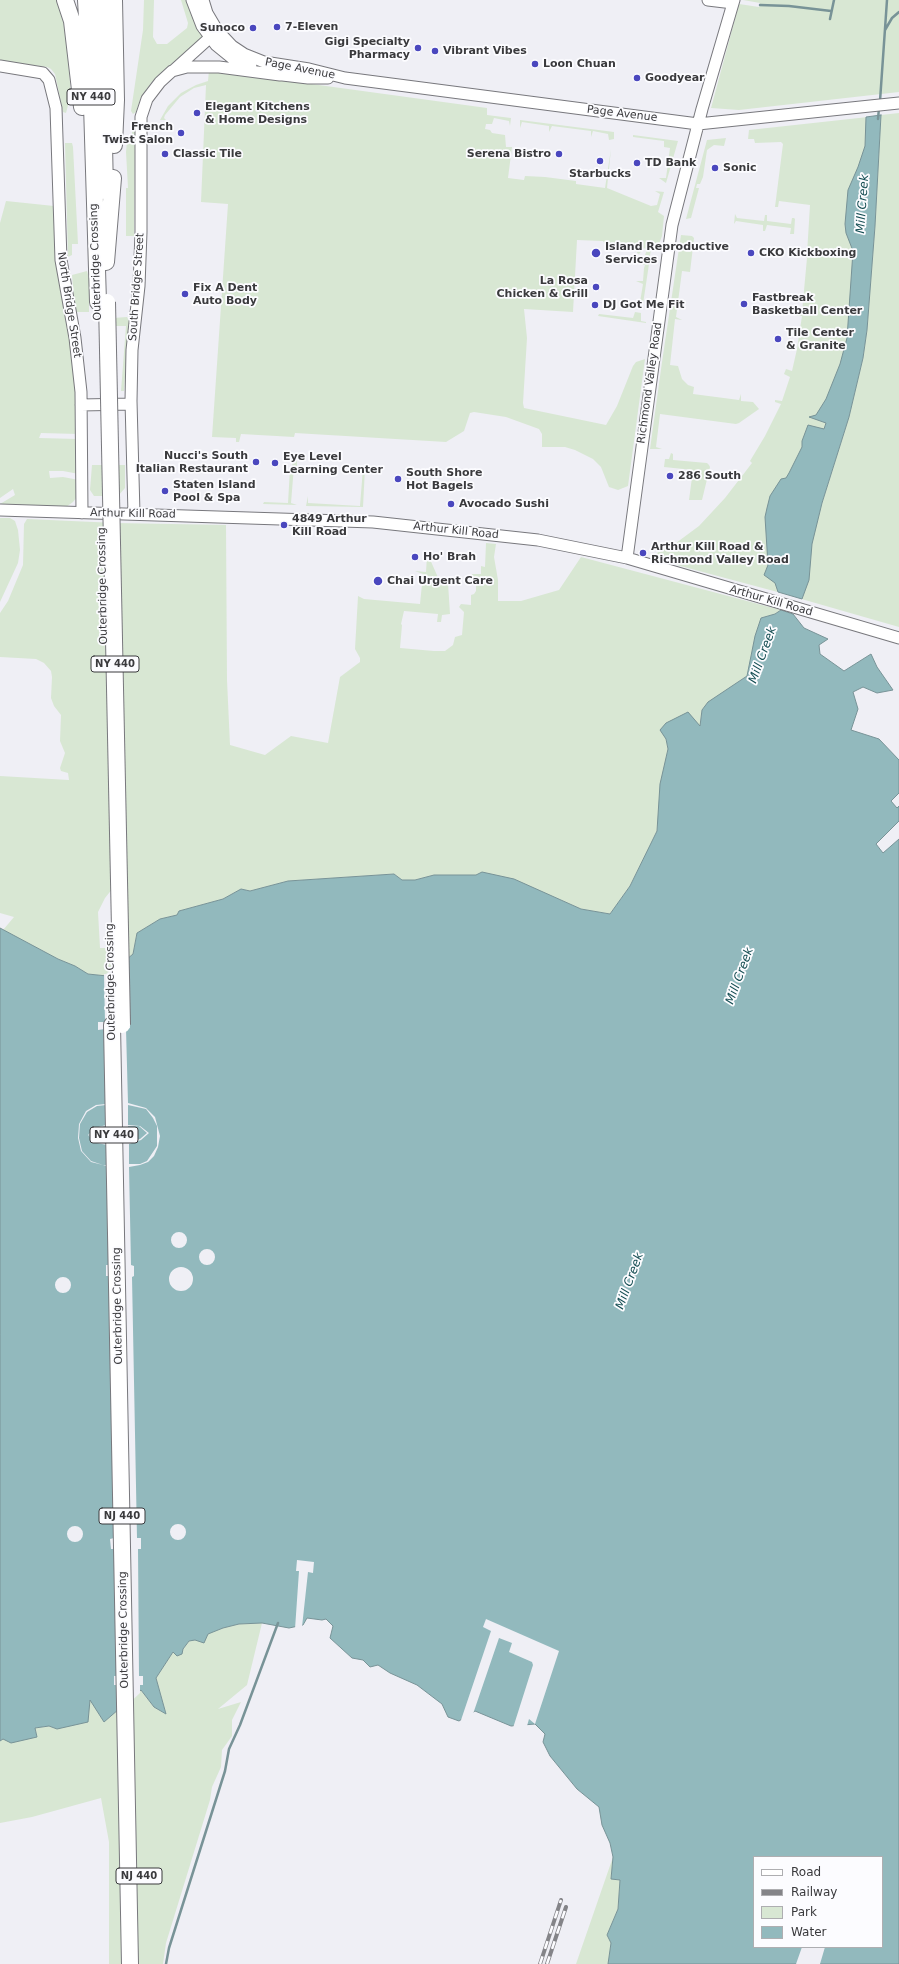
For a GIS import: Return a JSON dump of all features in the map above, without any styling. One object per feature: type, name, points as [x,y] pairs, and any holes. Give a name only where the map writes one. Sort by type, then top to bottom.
[{"type":"highway","points":[[65,0],[72,21],[94,194]]},
{"type":"highway","name":"Outerbridge Crossing","points":[[86,0],[94,194],[102,302],[121,1245],[140,1964]]},
{"type":"highway","name":"Outerbridge Crossing","points":[[101,0],[106,262],[102,302]]},
{"type":"highway","points":[[106,262],[112,195],[116,100],[114,0]]},
{"type":"highway","points":[[115,29],[118,0]]},
{"type":"highway","name":"Outerbridge Crossing","points":[[121,1245],[130,1964]]},
{"type":"street","points":[[192,0],[199,20],[214,34]]},
{"type":"street","points":[[203,0],[214,34]]},
{"type":"street","points":[[708,0],[733,2]]},
{"type":"street","name":"Richmond Valley Road","points":[[627,558],[667,260],[680,191],[733,2]]},
{"type":"street","name":"South Bridge Street","points":[[134,514],[131,404],[132,350],[139,286],[141,232],[141,118],[148,99],[160,82],[214,34]]},
{"type":"street","name":"Page Avenue","points":[[214,34],[224,52],[240,63],[280,75],[308,78],[345,78]]},
{"type":"street","name":"Page Avenue","points":[[214,34],[257,60],[345,78],[698,124],[899,103]]},
{"type":"street","name":"North Bridge Street","points":[[0,66],[43,72],[48,77],[52,90],[57,123],[62,260],[75,338],[81,405],[82,513]]},
{"type":"street","points":[[172,71],[187,67],[204,66],[280,75]]},
{"type":"street","points":[[81,405],[131,404]]},
{"type":"street","name":"Arthur Kill Road","points":[[0,510],[346,521],[419,526],[538,540],[627,558],[899,638]]},
{"type":"green space","points":[[0,0],[60,0],[64,13],[71,94],[66,113],[63,112],[55,74],[51,69],[47,67],[0,61]]},
{"type":"green space","points":[[144,0],[154,0],[153,37],[157,44],[167,44],[187,28],[188,23],[181,0],[187,0],[203,38],[151,83],[141,97],[136,112],[133,114],[131,111],[143,30]]},
{"type":"green space","points":[[743,0],[899,0],[899,92],[739,110],[711,108],[739,4],[759,7],[760,3]]},
{"type":"green space","points":[[209,70],[487,108],[487,115],[511,118],[510,126],[509,121],[494,118],[492,124],[486,124],[485,129],[490,130],[492,133],[505,135],[506,147],[512,147],[508,178],[524,180],[525,176],[545,177],[576,181],[576,184],[605,188],[611,149],[607,188],[651,206],[657,205],[660,194],[655,191],[664,192],[658,212],[664,216],[662,236],[659,244],[651,248],[650,256],[645,255],[647,250],[644,248],[639,254],[637,253],[638,248],[605,244],[603,241],[577,240],[573,312],[524,309],[527,338],[523,403],[524,408],[606,425],[617,406],[633,366],[636,362],[645,359],[628,486],[618,490],[609,487],[601,467],[593,459],[575,450],[565,447],[542,447],[542,434],[539,429],[506,417],[474,412],[470,413],[464,431],[446,442],[295,433],[294,437],[241,434],[239,442],[236,442],[236,438],[212,437],[228,204],[201,202],[206,85],[194,88],[180,97],[165,115],[164,118],[166,120],[160,120],[168,106],[181,93],[196,85],[208,81]]},
{"type":"green space","points":[[899,113],[899,627],[798,598],[807,551],[849,417],[863,358],[867,330],[875,226],[881,115]]},
{"type":"green space","points":[[868,117],[852,328],[825,427],[785,594],[658,560],[655,557],[657,553],[676,543],[699,526],[725,498],[752,463],[750,461],[765,436],[781,404],[775,402],[775,400],[782,401],[790,377],[784,374],[786,369],[792,371],[797,349],[802,316],[796,316],[796,313],[802,312],[807,258],[800,256],[801,254],[807,254],[810,205],[779,201],[778,207],[775,207],[783,144],[781,142],[755,143],[754,139],[748,139],[749,130]]},
{"type":"green space","points":[[520,120],[614,132],[614,139],[609,140],[608,134],[593,131],[591,137],[591,131],[552,126],[549,132],[549,126],[522,122],[520,128]]},
{"type":"green space","points":[[132,126],[135,126],[134,236],[126,236],[126,188],[128,188],[126,152],[127,142],[132,140]]},
{"type":"green space","points":[[633,135],[678,141],[666,183],[659,178],[666,178],[670,148],[664,147],[664,141],[633,137]]},
{"type":"green space","points":[[726,138],[724,146],[714,145],[707,150],[703,177],[700,184],[697,184],[696,188],[699,188],[691,218],[686,219],[707,140]]},
{"type":"green space","points":[[65,143],[72,143],[73,147],[78,244],[72,244],[72,255],[68,257]]},
{"type":"green space","points":[[6,201],[54,206],[72,342],[78,434],[41,433],[39,438],[78,439],[79,474],[63,471],[49,471],[50,478],[63,477],[79,480],[77,497],[66,507],[0,504],[15,495],[13,489],[0,498],[0,223]]},
{"type":"green space","points":[[735,214],[737,218],[764,221],[765,215],[767,215],[767,221],[791,224],[792,218],[794,218],[794,234],[790,234],[791,228],[767,225],[765,231],[763,231],[763,225],[736,221],[734,224]]},
{"type":"green space","points":[[681,235],[692,236],[694,238],[690,272],[682,271],[676,317],[682,320],[675,319],[670,365],[678,366],[682,379],[688,385],[694,387],[693,394],[739,400],[741,394],[741,401],[753,402],[759,409],[736,424],[660,414],[656,447],[662,449],[650,449],[662,362]]},
{"type":"green space","points":[[638,263],[649,264],[643,304],[634,303],[640,302],[643,284],[636,281],[643,281],[645,265]]},
{"type":"green space","points":[[87,271],[91,285],[92,302],[89,302],[89,312],[77,312],[75,310],[72,275]]},
{"type":"green space","points":[[635,312],[641,313],[641,321],[646,323],[598,316],[599,314],[633,318]]},
{"type":"green space","points":[[127,317],[129,321],[124,391],[121,391],[126,326],[113,326],[113,318]]},
{"type":"green space","points":[[671,453],[673,454],[673,460],[707,463],[709,465],[710,467],[702,500],[689,500],[693,470],[664,467],[665,459],[669,459]]},
{"type":"green space","points":[[293,457],[297,457],[297,466],[294,466],[291,503],[297,505],[263,504],[264,502],[288,503],[290,469],[292,469]]},
{"type":"green space","points":[[92,465],[125,465],[125,488],[118,496],[94,496],[90,490]]},
{"type":"green space","points":[[363,468],[365,468],[363,507],[306,506],[308,496],[308,503],[360,506]]},
{"type":"green space","points":[[0,518],[10,518],[15,521],[18,530],[20,550],[18,563],[0,602]]},
{"type":"green space","points":[[27,519],[116,523],[226,525],[227,680],[230,745],[265,755],[291,736],[328,743],[340,677],[360,662],[360,658],[355,649],[358,596],[364,599],[420,604],[423,574],[415,571],[426,572],[427,556],[429,557],[440,582],[448,583],[450,614],[442,615],[441,622],[437,622],[438,614],[404,611],[401,624],[400,648],[445,651],[453,645],[455,637],[462,635],[464,612],[459,607],[461,604],[471,605],[471,595],[476,591],[476,580],[472,577],[472,574],[481,574],[481,566],[485,567],[486,543],[496,544],[494,557],[498,580],[498,601],[521,601],[559,590],[581,557],[781,610],[775,614],[761,618],[747,676],[708,703],[702,710],[700,726],[666,739],[668,749],[657,831],[630,886],[610,914],[581,909],[551,896],[476,875],[434,875],[415,880],[402,880],[394,874],[288,881],[250,891],[241,889],[223,899],[179,911],[177,915],[160,919],[137,933],[133,954],[107,976],[88,974],[3,930],[14,917],[0,913],[0,776],[69,780],[68,773],[61,771],[60,768],[65,753],[60,741],[61,715],[54,706],[51,698],[51,671],[44,663],[36,659],[0,657],[0,613],[8,601],[23,565],[24,524]],"holes":[[[113,888],[114,948],[100,948],[98,912],[105,898]]]},
{"type":"green space","points":[[262,1623],[247,1685],[218,1709],[241,1702],[232,1720],[232,1736],[222,1750],[221,1767],[212,1787],[210,1800],[166,1943],[163,1964],[109,1964],[109,1842],[101,1798],[32,1817],[0,1823],[0,1741],[2,1739],[37,1737],[35,1728],[49,1726],[57,1729],[90,1699],[104,1722],[141,1690],[154,1707],[166,1714],[156,1678],[173,1652],[183,1649],[189,1641],[223,1628],[239,1624]]},
{"type":"green space","points":[[613,1857],[611,1879],[620,1880],[618,1909],[607,1935],[611,1943],[608,1964],[576,1964]]},
{"type":"water","points":[[881,115],[875,226],[867,330],[863,358],[849,417],[822,503],[812,544],[809,580],[802,599],[778,592],[775,583],[764,575],[768,565],[765,517],[770,496],[781,479],[786,478],[789,473],[802,447],[802,441],[808,425],[824,429],[826,423],[809,417],[816,415],[826,399],[840,364],[847,338],[853,251],[846,233],[845,224],[848,190],[865,146],[866,117]]},
{"type":"water","points":[[781,610],[793,614],[804,628],[828,639],[819,645],[820,654],[844,671],[871,654],[877,667],[893,690],[877,693],[863,687],[853,692],[858,709],[851,730],[879,739],[899,760],[899,793],[891,801],[897,808],[899,806],[899,821],[876,844],[883,853],[899,839],[899,1964],[608,1964],[611,1943],[607,1935],[618,1909],[620,1880],[611,1879],[613,1857],[610,1843],[602,1825],[599,1807],[577,1789],[550,1756],[543,1742],[545,1734],[535,1724],[511,1726],[475,1711],[459,1721],[448,1717],[442,1704],[417,1685],[390,1673],[378,1665],[370,1667],[363,1660],[352,1658],[330,1638],[333,1626],[326,1619],[322,1620],[307,1618],[303,1625],[289,1628],[262,1623],[239,1624],[208,1634],[204,1643],[195,1640],[189,1641],[183,1649],[182,1654],[177,1656],[173,1652],[156,1678],[166,1714],[154,1707],[141,1690],[104,1722],[90,1700],[88,1722],[57,1729],[49,1726],[35,1728],[37,1737],[11,1743],[3,1739],[0,1741],[0,928],[88,974],[107,976],[133,954],[137,933],[160,919],[177,915],[179,911],[223,899],[241,889],[250,891],[288,881],[394,874],[402,880],[415,880],[434,875],[476,875],[482,872],[514,879],[581,909],[610,914],[630,886],[657,831],[660,784],[668,749],[666,739],[660,730],[666,723],[688,712],[700,726],[702,710],[708,702],[747,676],[755,636],[761,618],[775,614]]},
{"type":"pier","points":[[125,958],[130,1028],[126,1029],[128,1103],[146,1108],[155,1117],[160,1136],[158,1147],[154,1156],[148,1162],[129,1167],[131,1265],[134,1266],[134,1276],[132,1277],[137,1538],[141,1538],[141,1549],[138,1549],[139,1676],[143,1676],[143,1685],[140,1685],[140,1693],[119,1713],[118,1685],[114,1685],[114,1676],[117,1676],[114,1549],[111,1549],[110,1539],[114,1538],[109,1276],[106,1276],[106,1265],[109,1265],[107,1166],[103,1165],[91,1162],[81,1151],[78,1138],[79,1124],[86,1111],[96,1105],[106,1104],[105,1029],[98,1030],[98,1022],[105,1022],[104,974],[106,974]],"holes":[[[106,1105],[106,1125],[95,1128],[88,1135],[91,1138],[89,1135],[96,1128],[106,1126],[106,1131],[99,1132],[100,1139],[107,1139],[107,1144],[93,1139],[97,1143],[107,1145],[107,1165],[91,1161],[82,1151],[79,1138],[80,1124],[87,1112],[97,1106]],[[128,1105],[146,1109],[157,1126],[157,1146],[147,1161],[140,1164],[129,1164],[129,1144],[141,1140],[149,1133],[140,1126],[128,1125]],[[128,1126],[139,1126],[147,1133],[140,1139],[129,1142],[129,1138],[131,1138],[131,1131],[128,1130]]]},
{"type":"pier","points":[[176,1232],[182,1232],[187,1237],[185,1246],[182,1248],[176,1248],[171,1243],[171,1237]]},
{"type":"pier","points":[[207,1249],[213,1251],[215,1257],[213,1263],[207,1265],[201,1263],[199,1257],[201,1251]]},
{"type":"pier","points":[[181,1267],[189,1271],[193,1279],[189,1287],[181,1291],[173,1287],[169,1279],[173,1271]]},
{"type":"pier","points":[[60,1277],[66,1277],[71,1282],[69,1291],[66,1293],[60,1293],[55,1288],[55,1282]]},
{"type":"pier","points":[[178,1524],[184,1526],[186,1532],[184,1538],[178,1540],[172,1538],[170,1532],[172,1526]]},
{"type":"pier","points":[[72,1526],[78,1526],[83,1531],[81,1540],[78,1542],[72,1542],[67,1537],[67,1531]]},
{"type":"pier","points":[[297,1560],[314,1562],[313,1573],[308,1572],[302,1627],[295,1629],[299,1571],[296,1571]]},
{"type":"pier","points":[[486,1619],[559,1651],[535,1724],[529,1719],[527,1726],[513,1728],[533,1665],[532,1662],[509,1652],[512,1643],[499,1638],[473,1714],[460,1723],[491,1631],[483,1627]]},
{"type":"pier","points":[[802,1948],[825,1948],[820,1964],[796,1964]]},
{"type":"waterway","points":[[830,19],[834,0]]},
{"type":"waterway","name":"Mill Creek","points":[[880,101],[887,0]]},
{"type":"waterway","points":[[760,5],[789,6],[831,11]]},
{"type":"waterway","points":[[885,30],[892,18],[899,12]]},
{"type":"waterway","name":"Mill Creek","points":[[878,119],[879,108]]},
{"type":"waterway","points":[[166,1964],[169,1948],[225,1771],[229,1749],[240,1725],[278,1623]]},
{"type":"railway","points":[[540,1964],[561,1900]]},
{"type":"railway","points":[[547,1964],[566,1907]]},
{"type":"place","name":"7-Eleven","points":[[277,27]]},
{"type":"place","name":"Sunoco","points":[[253,28]]},
{"type":"place","name":"Gigi Specialty Pharmacy","points":[[418,48]]},
{"type":"place","name":"Vibrant Vibes","points":[[435,51]]},
{"type":"place","name":"Loon Chuan","points":[[535,64]]},
{"type":"place","name":"Goodyear","points":[[637,78]]},
{"type":"place","name":"Elegant Kitchens & Home Designs","points":[[197,113]]},
{"type":"place","name":"French Twist Salon","points":[[181,133]]},
{"type":"place","name":"Classic Tile","points":[[165,154]]},
{"type":"place","name":"Serena Bistro","points":[[559,154]]},
{"type":"place","name":"Starbucks","points":[[600,161]]},
{"type":"place","name":"TD Bank","points":[[637,163]]},
{"type":"place","name":"Sonic","points":[[715,168]]},
{"type":"place","name":"Island Reproductive Services","points":[[596,253]]},
{"type":"place","name":"CKO Kickboxing","points":[[751,253]]},
{"type":"place","name":"La Rosa Chicken & Grill","points":[[596,287]]},
{"type":"place","name":"Fix A Dent Auto Body","points":[[185,294]]},
{"type":"place","name":"Fastbreak Basketball Center","points":[[744,304]]},
{"type":"place","name":"DJ Got Me Fit","points":[[595,305]]},
{"type":"place","name":"Tile Center & Granite","points":[[778,339]]},
{"type":"place","name":"Nucci's South Italian Restaurant","points":[[256,462]]},
{"type":"place","name":"Eye Level Learning Center","points":[[275,463]]},
{"type":"place","name":"286 South","points":[[670,476]]},
{"type":"place","name":"South Shore Hot Bagels","points":[[398,479]]},
{"type":"place","name":"Staten Island Pool & Spa","points":[[165,491]]},
{"type":"place","name":"Avocado Sushi","points":[[451,504]]},
{"type":"place","name":"4849 Arthur Kill Road","points":[[284,525]]},
{"type":"place","name":"Arthur Kill Road & Richmond Valley Road","points":[[643,553]]},
{"type":"place","name":"Ho' Brah","points":[[415,557]]},
{"type":"place","name":"Chai Urgent Care","points":[[378,581]]}]
